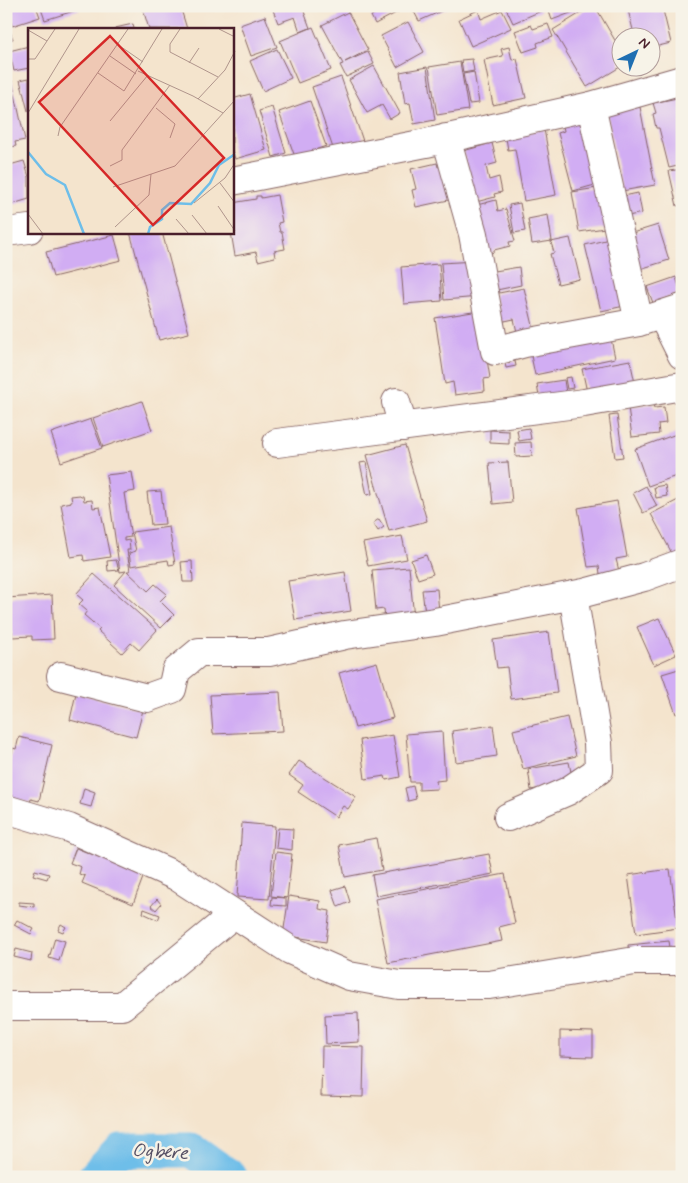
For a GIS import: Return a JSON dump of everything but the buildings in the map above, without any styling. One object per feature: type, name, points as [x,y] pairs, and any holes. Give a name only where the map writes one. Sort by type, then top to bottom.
[{"type":"street","points":[[234,181],[446,138],[591,106],[682,80]]},
{"type":"street","points":[[591,106],[661,315],[682,356]]},
{"type":"street","points":[[446,138],[472,234],[495,351],[524,343],[661,315]]},
{"type":"street","points":[[6,232],[28,230]]},
{"type":"street","points":[[277,443],[400,414],[574,404],[682,386]]},
{"type":"street","points":[[61,676],[147,698],[172,689],[176,671],[199,652],[269,652],[345,635],[435,622],[573,595],[644,577],[682,563]]},
{"type":"street","points":[[508,817],[568,791],[600,770],[598,744],[573,595]]},
{"type":"street","points":[[6,809],[69,828],[176,876],[290,950],[349,976],[399,985],[489,985],[635,961],[682,961]]},
{"type":"street","points":[[6,1006],[122,1006],[234,914]]},
{"type":"waterway","name":"Ogbere","points":[[95,1177],[120,1150],[191,1150],[230,1177]]}]
